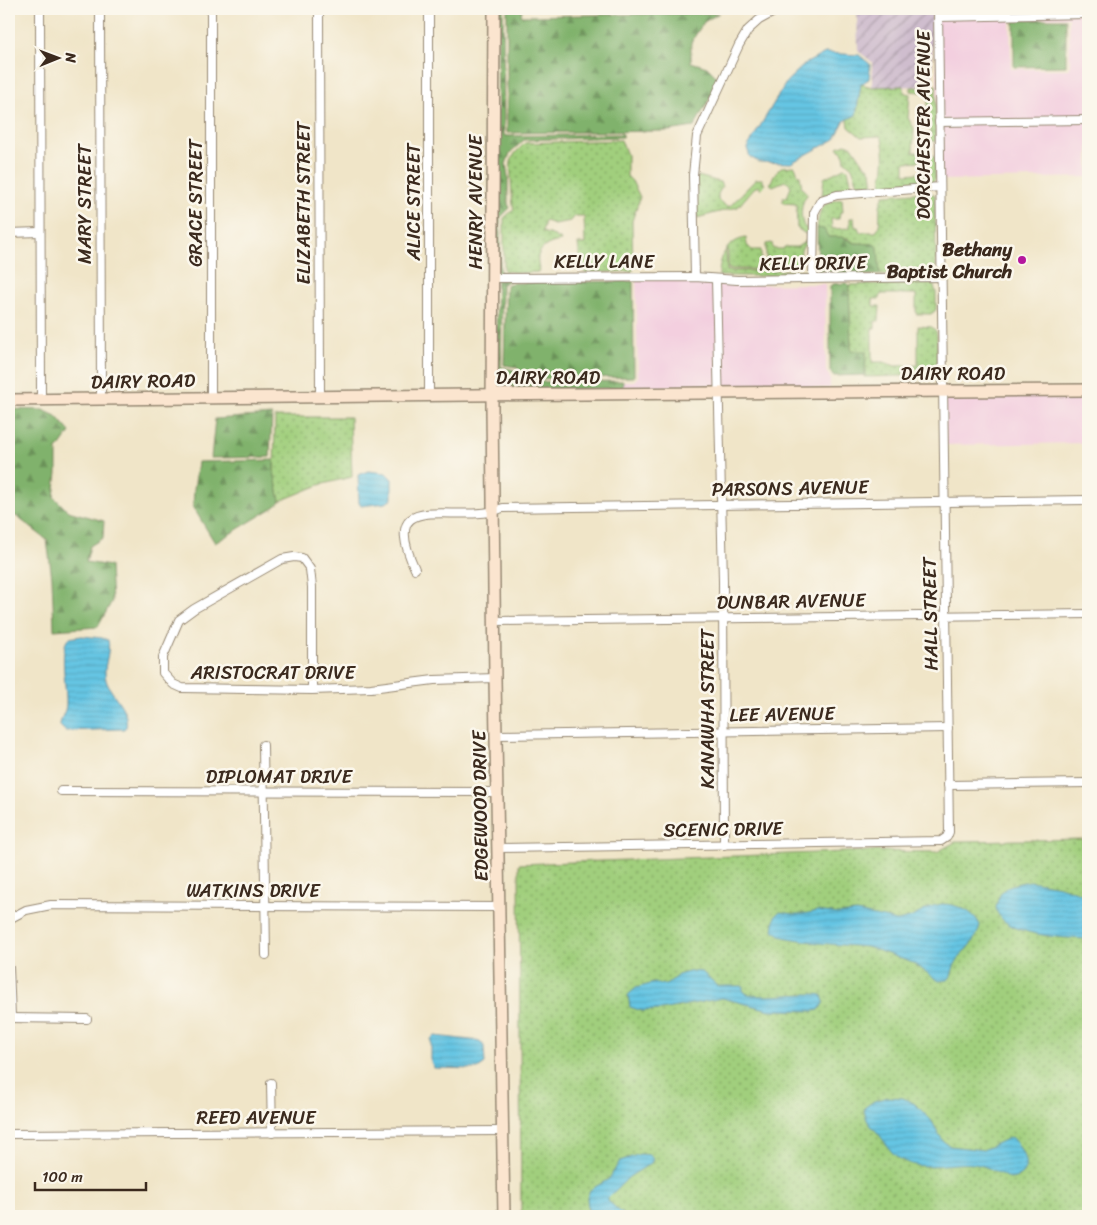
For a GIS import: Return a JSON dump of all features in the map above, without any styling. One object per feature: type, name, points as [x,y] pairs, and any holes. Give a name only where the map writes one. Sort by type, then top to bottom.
[{"type":"street","points":[[40,9],[41,400]]},
{"type":"street","name":"MARY STREET","points":[[100,9],[101,400]]},
{"type":"street","name":"GRACE STREET","points":[[211,9],[211,398]]},
{"type":"street","name":"ELIZABETH STREET","points":[[319,9],[320,396]]},
{"type":"street","name":"ALICE STREET","points":[[429,9],[429,395]]},
{"type":"street","name":"HENRY AVENUE","points":[[492,394],[494,9]]},
{"type":"street","points":[[695,277],[693,175],[697,136],[740,43],[748,30],[760,20],[779,9]]},
{"type":"street","points":[[938,13],[1088,14]]},
{"type":"street","name":"DORCHESTER AVENUE","points":[[938,13],[942,390]]},
{"type":"street","points":[[939,122],[1088,120]]},
{"type":"street","points":[[813,279],[814,213],[821,200],[837,195],[940,187]]},
{"type":"street","points":[[9,233],[40,232]]},
{"type":"street","name":"KELLY LANE","points":[[493,278],[695,277],[716,279]]},
{"type":"street","name":"KELLY DRIVE","points":[[716,279],[940,277]]},
{"type":"street","name":"KANAWHA STREET","points":[[716,279],[720,393],[724,845]]},
{"type":"street","name":"HALL STREET","points":[[942,390],[948,728],[949,832],[947,837]]},
{"type":"street","name":"DAIRY ROAD","points":[[9,400],[492,394],[1088,390]]},
{"type":"street","name":"EDGEWOOD DRIVE","points":[[492,394],[496,792],[504,1216]]},
{"type":"street","name":"PARSONS AVENUE","points":[[415,569],[407,552],[405,535],[406,526],[410,518],[420,514],[482,513],[504,508],[1088,500]]},
{"type":"street","name":"ARISTOCRAT DRIVE","points":[[312,690],[312,587],[310,569],[302,558],[282,559],[194,609],[179,620],[163,657],[163,673],[173,684],[182,688],[312,690],[371,688],[434,680],[495,678]]},
{"type":"street","name":"DUNBAR AVENUE","points":[[494,622],[1088,614]]},
{"type":"street","name":"LEE AVENUE","points":[[496,735],[948,728]]},
{"type":"street","points":[[263,745],[266,955]]},
{"type":"street","points":[[948,785],[1088,783]]},
{"type":"street","name":"DIPLOMAT DRIVE","points":[[61,791],[496,792]]},
{"type":"street","name":"SCENIC DRIVE","points":[[498,848],[941,841],[947,837]]},
{"type":"street","name":"WATKINS DRIVE","points":[[9,918],[26,910],[52,905],[499,907]]},
{"type":"street","points":[[9,967],[10,1018],[87,1019]]},
{"type":"street","points":[[271,1083],[272,1133]]},
{"type":"street","name":"REED AVENUE","points":[[9,1134],[502,1132]]},
{"type":"shaded area","points":[[834,9],[931,9],[834,11]]},
{"type":"shaded area","points":[[931,9],[1088,9],[1088,177],[941,180],[935,11]],"holes":[[[1069,17],[1070,66],[1068,69],[1011,69],[1010,18]]]},
{"type":"shaded area","points":[[932,12],[933,86],[872,87],[872,62],[858,51],[857,13]]},
{"type":"shaded area","points":[[705,278],[714,285],[825,284],[826,371],[830,377],[830,388],[712,387],[712,385],[623,388],[623,381],[634,381],[638,377],[636,279]]},
{"type":"shaded area","points":[[944,394],[1088,394],[1088,443],[945,445]]},
{"type":"green space","points":[[498,9],[503,9],[504,135],[623,134],[623,137],[524,140],[510,153],[506,164],[508,204],[510,208],[500,218],[500,271],[511,280],[502,284],[501,367],[514,370],[518,380],[521,382],[623,381],[623,388],[496,391]]},
{"type":"green space","points":[[507,9],[522,9],[521,16],[719,13],[704,22],[691,42],[691,62],[707,67],[718,78],[711,96],[694,127],[668,131],[507,133]]},
{"type":"green space","points":[[1014,19],[1066,19],[1066,66],[1014,67]]},
{"type":"green space","points":[[861,84],[872,87],[903,86],[905,93],[910,94],[908,118],[914,128],[913,152],[929,153],[936,158],[935,179],[932,183],[923,183],[924,168],[921,161],[905,162],[905,174],[920,173],[919,184],[882,187],[884,147],[881,136],[861,137],[849,127],[848,119],[856,115]]},
{"type":"green space","points":[[936,85],[935,142],[931,141],[929,123],[926,122],[929,93],[911,91],[911,87],[926,88]]},
{"type":"green space","points":[[621,140],[627,155],[627,176],[632,181],[640,197],[632,221],[633,271],[585,273],[580,259],[578,244],[585,244],[584,216],[575,216],[571,221],[554,224],[545,221],[542,232],[555,236],[561,241],[547,245],[539,253],[539,272],[504,271],[504,218],[514,209],[511,162],[518,150],[525,143]]},
{"type":"green space","points":[[845,144],[852,146],[864,164],[871,170],[873,189],[860,190],[852,167],[845,161],[844,155],[838,147]]},
{"type":"green space","points":[[794,166],[800,176],[802,188],[807,193],[802,207],[802,216],[805,228],[810,227],[809,234],[797,228],[796,204],[783,203],[783,197],[787,197],[791,187],[789,183],[785,181],[773,186],[770,184],[774,175],[781,167]]},
{"type":"green space","points":[[844,168],[848,169],[853,190],[839,191],[822,196],[824,178]]},
{"type":"green space","points":[[698,176],[720,182],[722,187],[718,194],[718,200],[726,206],[730,206],[756,179],[762,179],[765,185],[761,189],[759,186],[754,188],[738,207],[697,218],[696,179]]},
{"type":"green space","points":[[929,192],[935,195],[936,266],[927,275],[880,275],[873,244],[855,243],[847,238],[828,237],[817,228],[819,215],[823,207],[830,202],[842,199],[843,212],[840,212],[839,219],[831,219],[832,229],[850,228],[850,218],[854,218],[855,227],[858,227],[860,232],[876,232],[879,223],[881,200],[884,195]]},
{"type":"green space","points":[[817,228],[824,229],[828,237],[842,237],[855,243],[873,244],[878,247],[880,275],[818,275]]},
{"type":"green space","points":[[746,238],[747,245],[752,250],[761,250],[761,269],[728,269],[728,249],[726,252],[727,271],[809,270],[807,276],[719,276],[720,263],[725,251],[733,243]]},
{"type":"green space","points":[[806,241],[811,242],[811,245],[804,245],[801,250],[800,266],[766,266],[766,244],[772,243],[773,249],[784,249],[784,247],[797,247]]},
{"type":"green space","points":[[633,281],[634,377],[521,379],[517,367],[504,365],[506,285],[512,283]]},
{"type":"green space","points":[[927,282],[933,284],[936,292],[936,310],[931,314],[916,314],[916,294],[881,294],[880,299],[873,299],[873,306],[880,306],[879,321],[875,321],[875,328],[872,328],[872,362],[884,362],[895,366],[918,365],[918,326],[932,327],[936,331],[937,336],[937,371],[935,375],[865,377],[866,352],[851,351],[849,285]]},
{"type":"green space","points":[[847,283],[849,285],[851,351],[866,351],[865,375],[833,376],[830,371],[830,286]]},
{"type":"green space","points":[[9,409],[43,410],[56,416],[70,432],[57,450],[54,497],[68,511],[104,521],[103,538],[90,546],[86,562],[110,566],[112,601],[98,627],[54,630],[52,578],[47,540],[16,516],[9,517]]},
{"type":"green space","points":[[272,415],[270,457],[211,458],[215,419]]},
{"type":"green space","points":[[275,417],[350,417],[352,477],[319,485],[280,501],[274,472]]},
{"type":"green space","points":[[274,460],[274,472],[280,501],[276,506],[215,543],[193,507],[198,462]]},
{"type":"green space","points":[[1088,839],[1088,1216],[521,1216],[519,864],[870,851],[937,852],[957,841]]},
{"type":"water","points":[[825,53],[859,55],[870,64],[869,79],[861,84],[856,115],[844,121],[835,139],[791,163],[759,162],[750,157],[747,148],[787,81],[805,64]]},
{"type":"water","points":[[368,471],[386,473],[392,479],[392,499],[386,503],[361,506],[359,503],[358,475]]},
{"type":"water","points":[[82,636],[108,640],[105,675],[108,686],[123,708],[126,720],[126,727],[124,729],[65,731],[60,726],[66,704],[64,650],[69,638]]},
{"type":"water","points":[[1030,881],[1060,886],[1088,896],[1088,939],[1035,934],[1009,925],[1000,917],[996,908],[1003,890],[1012,885]]},
{"type":"water","points":[[942,904],[964,909],[974,916],[980,925],[976,936],[957,961],[948,980],[939,981],[913,963],[867,947],[818,943],[783,937],[773,930],[775,916],[779,912],[803,914],[818,911],[838,914],[857,912],[897,921],[910,918],[933,906]]},
{"type":"water","points":[[692,971],[702,972],[718,986],[743,986],[743,992],[750,995],[814,994],[822,995],[824,1002],[819,1010],[814,1011],[770,1010],[722,998],[661,1010],[642,1011],[630,1007],[628,995],[636,988],[654,983],[666,985],[678,975]]},
{"type":"water","points":[[435,1036],[480,1041],[484,1046],[485,1064],[478,1069],[434,1068],[431,1062],[431,1039]]},
{"type":"water","points":[[888,1097],[903,1098],[915,1104],[931,1120],[943,1141],[950,1146],[983,1150],[1011,1137],[1020,1148],[1025,1161],[1023,1173],[1018,1177],[1010,1179],[988,1168],[974,1164],[923,1166],[904,1161],[891,1151],[870,1124],[865,1114],[864,1108],[874,1101]]},
{"type":"water","points":[[640,1154],[650,1155],[653,1159],[651,1163],[629,1177],[608,1198],[608,1201],[625,1216],[587,1216],[587,1198],[590,1190],[609,1179],[620,1161]]},
{"type":"place","name":"Bethany Baptist Church","points":[[1022,260]]}]
